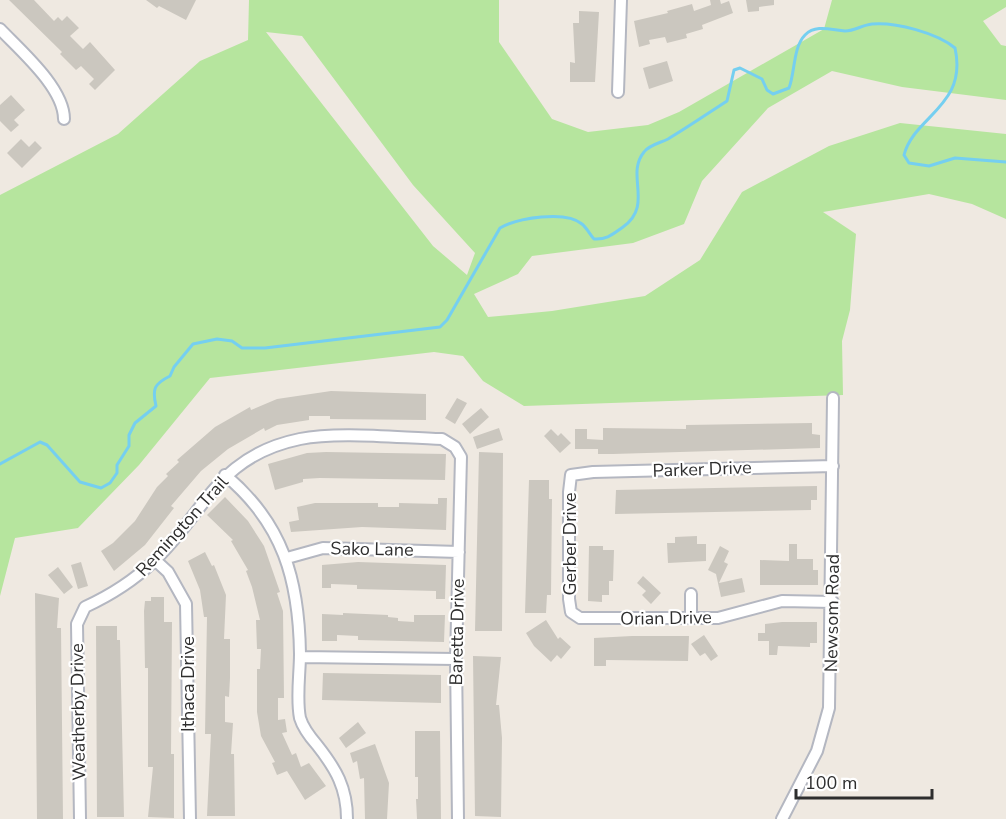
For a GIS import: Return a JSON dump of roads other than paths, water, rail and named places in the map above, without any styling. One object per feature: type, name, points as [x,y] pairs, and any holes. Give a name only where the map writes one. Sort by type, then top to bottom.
[{"type":"street","points":[[618,92],[621,0]]},
{"type":"street","points":[[0,29],[58,93],[64,110],[64,119]]},
{"type":"street","name":"Newsom Road","points":[[782,819],[817,751],[829,708],[833,602],[833,398]]},
{"type":"street","name":"Remington Trail","points":[[85,607],[113,594],[155,561],[225,475],[254,455],[301,438],[323,436],[442,440],[455,447]]},
{"type":"street","name":"Baretta Drive","points":[[455,447],[461,457],[456,658],[458,819]]},
{"type":"street","name":"Parker Drive","points":[[571,475],[593,472],[833,466]]},
{"type":"street","points":[[225,475],[245,491],[287,558],[293,578],[300,623],[300,718],[306,732],[335,768],[343,783],[348,819]]},
{"type":"street","name":"Gerber Drive","points":[[571,475],[568,492],[571,612]]},
{"type":"street","name":"Sako Lane","points":[[287,558],[323,548],[459,552]]},
{"type":"street","name":"Ithaca Drive","points":[[155,561],[168,572],[186,604],[190,819]]},
{"type":"street","points":[[691,594],[691,618]]},
{"type":"street","name":"Orian Drive","points":[[571,612],[580,618],[592,620],[718,618],[782,601],[833,602]]},
{"type":"street","name":"Weatherby Drive","points":[[80,819],[77,624],[85,607]]},
{"type":"street","points":[[300,657],[456,658]]},
{"type":"waterway","points":[[0,464],[40,442],[47,445],[80,482],[101,488],[110,483],[117,473],[117,465],[129,446],[129,435],[135,423],[156,406],[154,391],[157,385],[170,376],[174,367],[193,344],[217,339],[232,341],[242,348],[265,348],[440,327],[447,320],[500,228],[518,221],[554,216],[575,220],[584,226],[594,239],[603,239],[613,234],[632,218],[637,209],[637,170],[644,152],[727,101],[734,70],[740,68],[762,79],[767,90],[773,94],[789,88],[798,46],[805,35],[814,30],[824,28],[845,31],[872,24],[893,25],[927,33],[955,48],[957,68],[954,84],[938,109],[918,130],[904,155],[909,163],[929,166],[955,158],[1006,162]]}]
